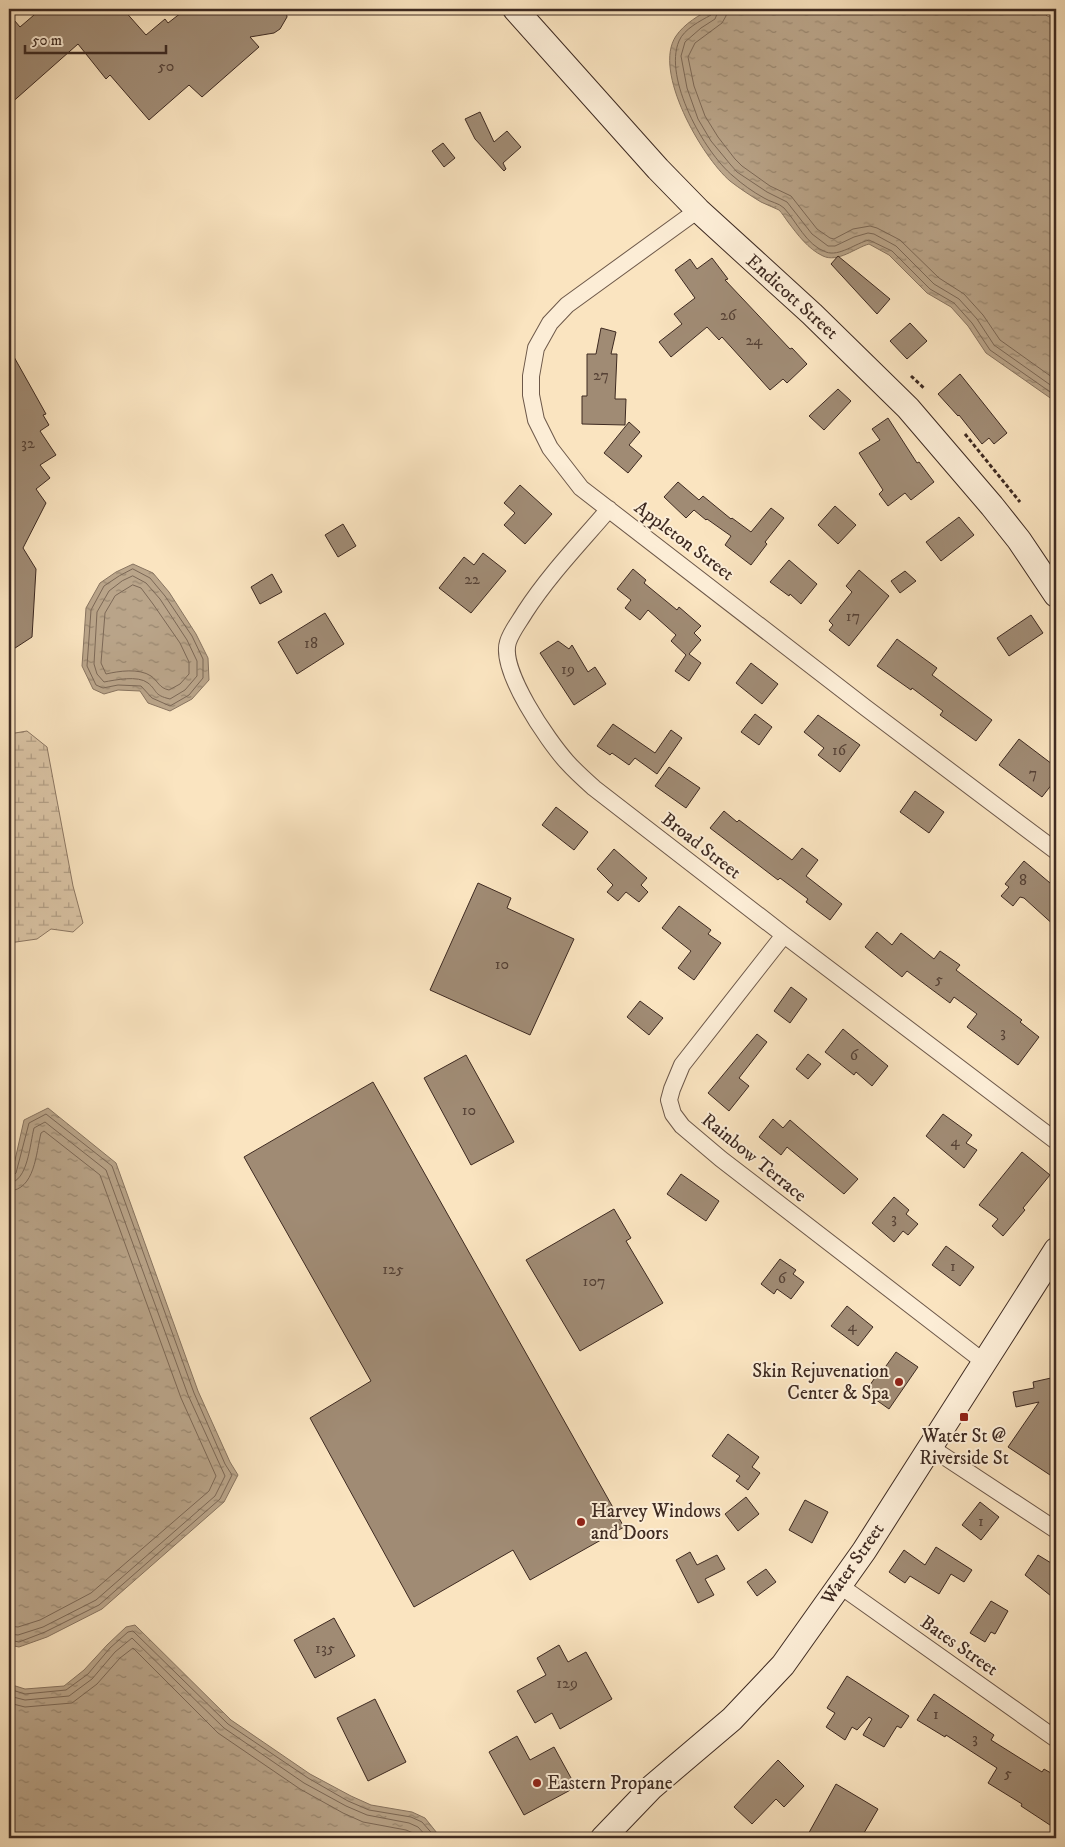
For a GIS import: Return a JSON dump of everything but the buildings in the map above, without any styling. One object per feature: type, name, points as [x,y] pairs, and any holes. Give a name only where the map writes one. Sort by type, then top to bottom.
[{"type":"main road","name":"Endicott Street","points":[[515,9],[658,169],[698,210],[818,320],[908,408],[1019,540],[1056,595]]},
{"type":"main road","name":"Water Street","points":[[603,1838],[652,1787],[732,1720],[783,1665],[864,1551],[1056,1250]]},
{"type":"street","name":"Appleton Street","points":[[698,210],[567,305],[550,323],[536,348],[531,376],[531,395],[536,420],[550,448],[581,488],[866,708],[1056,851]]},
{"type":"street","name":"Broad Street","points":[[609,509],[540,589],[507,643],[509,670],[524,700],[548,737],[566,762],[594,788],[1056,1141]]},
{"type":"street","name":"Rainbow Terrace","points":[[784,935],[682,1065],[669,1100],[673,1114],[682,1126],[720,1159],[984,1362]]},
{"type":"street","points":[[930,1447],[1056,1530]]},
{"type":"street","name":"Bates Street","points":[[840,1585],[1056,1739]]},
{"type":"path","points":[[911,376],[925,389]]},
{"type":"path","points":[[965,434],[1020,502]]},
{"type":"green space","points":[[27,731],[47,747],[73,886],[83,923],[73,932],[51,929],[37,939],[9,943],[9,734]]},
{"type":"water","points":[[712,9],[1040,9],[1047,16],[1056,19],[1056,402],[986,353],[968,326],[951,307],[927,293],[889,255],[869,244],[835,258],[823,256],[804,241],[779,210],[745,192],[730,181],[719,169],[694,134],[675,91],[670,70],[670,51],[676,36],[692,20]]},
{"type":"water","points":[[133,564],[153,573],[169,592],[196,634],[208,658],[209,680],[192,699],[170,711],[148,703],[140,691],[118,690],[104,694],[93,689],[82,666],[86,608],[100,583],[116,572]]},
{"type":"water","points":[[48,1108],[116,1163],[198,1391],[230,1462],[238,1475],[224,1502],[102,1609],[47,1637],[19,1647],[9,1645],[9,1178],[24,1120]]},
{"type":"water","points":[[135,1625],[231,1720],[310,1774],[351,1796],[371,1805],[412,1812],[425,1818],[441,1838],[9,1838],[9,1684],[25,1689],[64,1686],[84,1670],[126,1627]]},
{"type":"place","name":"Skin Rejuvenation Center & Spa","points":[[899,1382]]},
{"type":"place","name":"Water St @ Riverside St","points":[[964,1417]]},
{"type":"place","name":"Harvey Windows and Doors","points":[[581,1522]]},
{"type":"place","name":"Eastern Propane","points":[[537,1783]]}]
